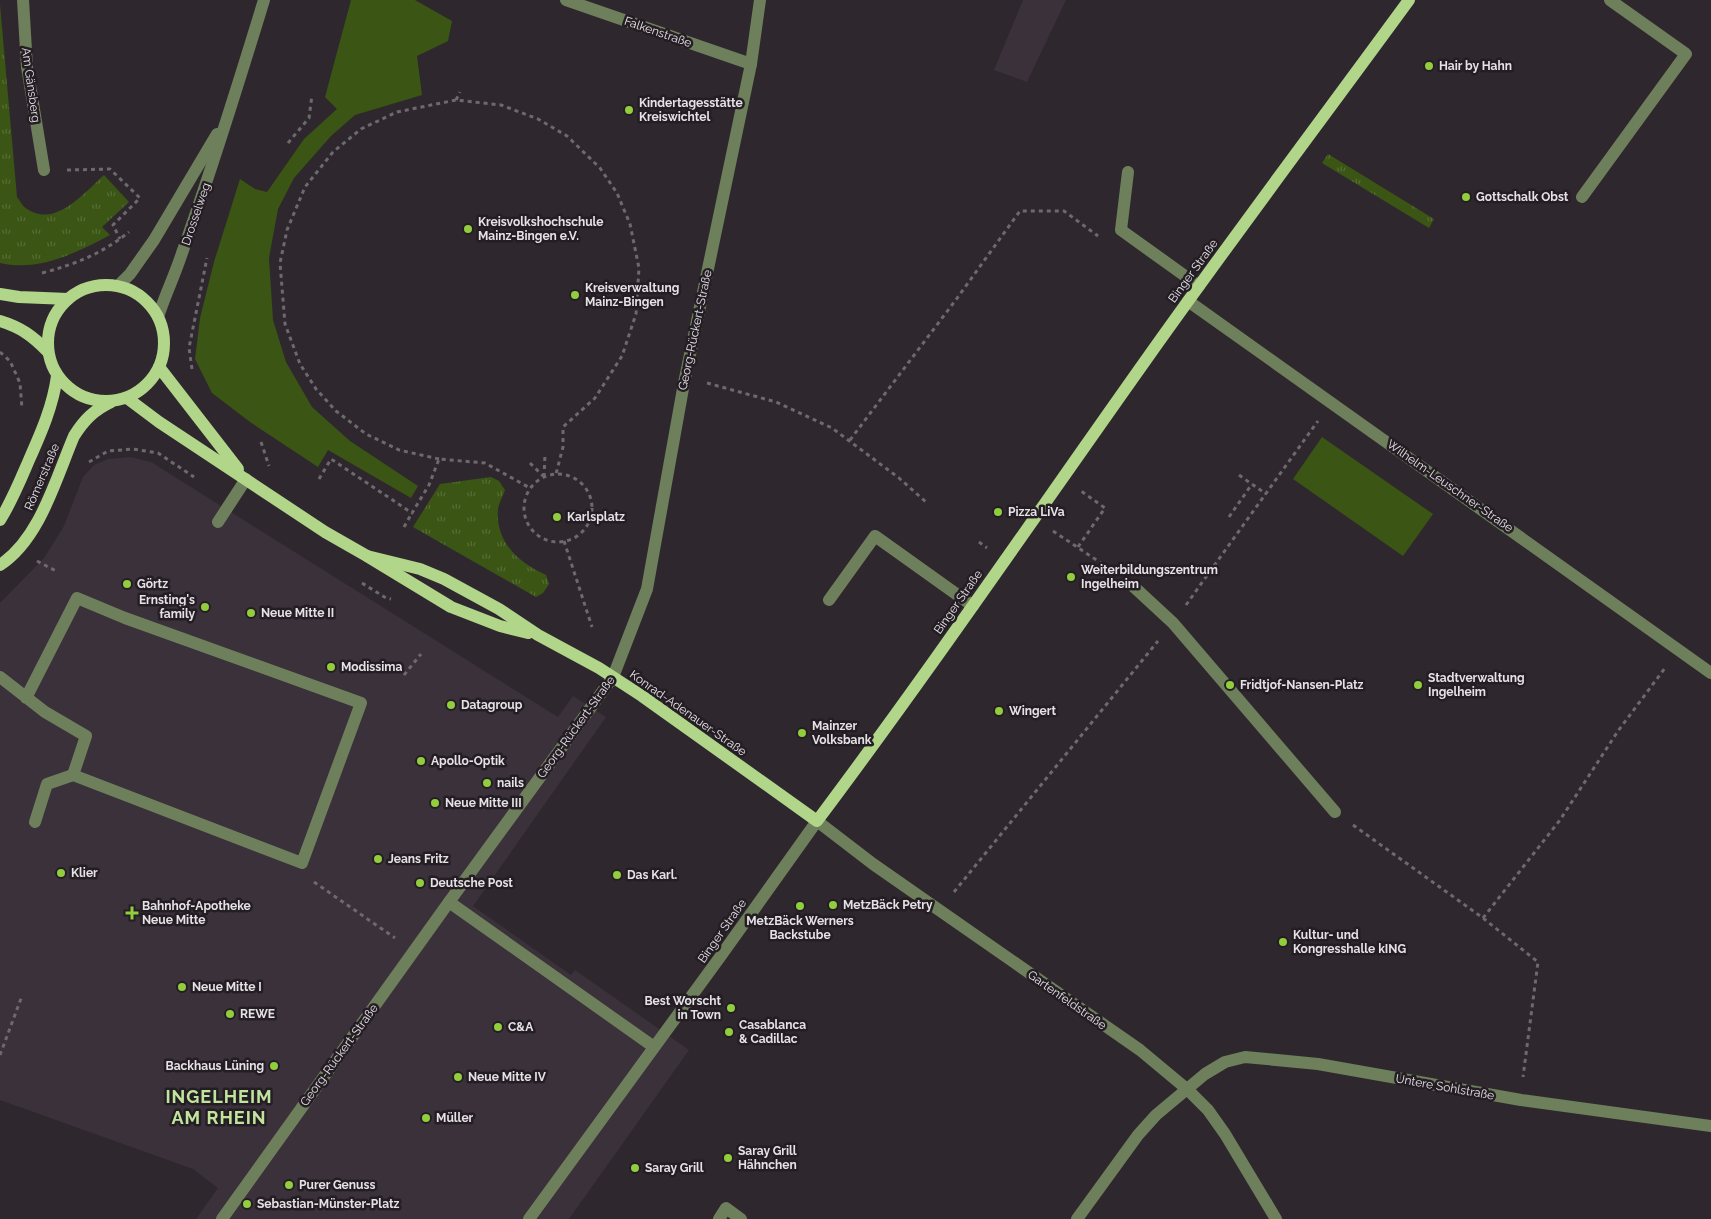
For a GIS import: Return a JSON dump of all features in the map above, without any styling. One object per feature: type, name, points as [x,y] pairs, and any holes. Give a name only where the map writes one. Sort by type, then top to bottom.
[{"type":"main road","name":"Binger Straße","points":[[817,821],[853,774],[1188,301],[1409,0]]},
{"type":"main road","points":[[118,286],[137,294],[152,308],[158,317],[164,336],[162,357],[154,376],[142,389],[127,398],[111,402],[100,402],[80,396],[67,387],[57,376],[52,368],[48,351],[48,334],[50,325],[60,306],[68,299],[86,288],[118,286]]},
{"type":"main road","points":[[0,294],[19,298],[68,299]]},
{"type":"main road","points":[[0,321],[34,337],[48,351]]},
{"type":"main road","name":"Konrad-Adenauer-Straße","points":[[159,367],[246,479]]},
{"type":"main road","name":"Römerstraße","points":[[0,520],[14,496],[50,412],[57,376]]},
{"type":"main road","name":"Konrad-Adenauer-Straße","points":[[127,398],[159,422],[325,532],[451,607],[500,626],[538,635]]},
{"type":"main road","name":"Römerstraße","points":[[0,565],[19,550],[35,528],[74,436],[82,424],[96,410],[111,402]]},
{"type":"main road","name":"Konrad-Adenauer-Straße","points":[[367,556],[420,569],[444,578],[499,609],[538,635],[599,668],[642,696],[817,821]]},
{"type":"street","name":"Am Gänsberg","points":[[23,0],[27,67],[44,170]]},
{"type":"street","name":"Drosselweg","points":[[158,317],[182,256],[264,0]]},
{"type":"street","name":"Falkenstraße","points":[[566,0],[750,64]]},
{"type":"street","name":"Georg-Rückert-Straße","points":[[222,1219],[613,677],[647,589],[684,383],[750,64],[760,0]]},
{"type":"street","points":[[1582,197],[1686,54],[1610,0]]},
{"type":"street","name":"Drosselweg","points":[[118,286],[130,274],[154,240],[230,110]]},
{"type":"street","points":[[1128,172],[1121,230],[1199,286]]},
{"type":"street","name":"Wilhelm-Leuschner-Straße","points":[[1188,301],[1711,673]]},
{"type":"street","points":[[218,522],[246,479]]},
{"type":"street","points":[[829,600],[875,536],[972,606]]},
{"type":"street","points":[[1133,586],[1173,623],[1335,812]]},
{"type":"street","points":[[26,698],[77,598],[125,618],[361,703],[302,863],[73,775],[47,784],[35,822]]},
{"type":"street","points":[[0,677],[45,712],[86,736],[73,775]]},
{"type":"street","name":"Binger Straße","points":[[530,1219],[817,821]]},
{"type":"street","name":"Gartenfeldstraße","points":[[817,821],[888,874],[1140,1050],[1188,1090],[1208,1110],[1225,1134],[1276,1219]]},
{"type":"street","points":[[449,902],[654,1047]]},
{"type":"street","name":"Untere Sohlstraße","points":[[1077,1219],[1138,1134],[1156,1115],[1205,1074],[1225,1062],[1245,1058],[1318,1064],[1521,1100],[1711,1126]]},
{"type":"street","points":[[718,1219],[726,1208],[741,1219]]},
{"type":"path","points":[[456,100],[460,92]]},
{"type":"path","points":[[288,143],[309,118],[312,95]]},
{"type":"path","points":[[530,488],[485,463],[439,459],[399,450],[366,434],[336,411],[316,389],[300,364],[284,324],[280,263],[287,230],[305,187],[333,152],[361,129],[397,112],[456,100],[501,105],[538,119],[567,136],[600,168],[617,193],[630,224],[639,268],[636,314],[622,356],[594,398],[562,427],[563,447],[556,474]]},
{"type":"path","points":[[44,170],[110,169],[140,198],[113,225],[120,239]]},
{"type":"path","points":[[850,440],[961,293],[1020,211],[1064,212],[1103,240]]},
{"type":"path","points":[[35,274],[89,258],[108,248],[135,227]]},
{"type":"path","points":[[0,352],[10,360],[20,383],[23,404],[22,412]]},
{"type":"path","points":[[684,383],[712,383],[776,402],[832,428],[899,478],[926,502]]},
{"type":"path","points":[[954,892],[1173,623],[1332,402]]},
{"type":"path","points":[[544,477],[545,454]]},
{"type":"path","points":[[319,479],[331,459],[412,513]]},
{"type":"path","points":[[404,527],[429,485],[439,459]]},
{"type":"path","points":[[530,463],[544,477]]},
{"type":"path","points":[[556,474],[568,475],[578,480],[586,488],[592,509],[590,521],[575,538],[553,542],[542,538],[533,531],[526,521],[524,510],[525,498],[530,488],[544,477],[556,474]]},
{"type":"path","points":[[1239,475],[1266,494]]},
{"type":"path","points":[[1063,478],[1105,508],[1078,547],[1113,571]]},
{"type":"path","points":[[1229,517],[1254,485]]},
{"type":"path","points":[[564,541],[592,627]]},
{"type":"path","points":[[34,559],[58,572]]},
{"type":"path","points":[[1483,918],[1560,820],[1618,731],[1678,649]]},
{"type":"path","points":[[404,675],[420,654]]},
{"type":"path","points":[[1335,812],[1483,918],[1538,962],[1521,1100]]},
{"type":"path","points":[[302,863],[301,874],[414,951]]},
{"type":"path","points":[[0,1055],[22,996]]},
{"type":"shaded area","points":[[1023,0],[1066,0],[1027,82],[994,70]]},
{"type":"shaded area","points":[[130,457],[151,462],[558,717],[573,696],[606,717],[473,906],[571,975],[575,970],[689,1050],[569,1219],[196,1219],[218,1188],[193,1169],[0,1100],[0,603],[44,558],[64,526],[83,477],[94,465],[108,459]]},
{"type":"green space","points":[[351,0],[415,0],[452,21],[448,41],[417,56],[422,95],[355,115],[331,136],[294,178],[278,209],[269,258],[273,320],[286,362],[312,407],[350,441],[418,486],[411,498],[328,450],[318,467],[250,422],[212,393],[195,359],[200,318],[214,262],[240,179],[255,189],[267,192],[304,139],[337,109],[325,97]]},
{"type":"green space","points":[[0,5],[17,197],[27,209],[38,214],[48,214],[69,206],[104,175],[129,202],[102,227],[110,235],[71,254],[43,263],[29,265],[0,263]]},
{"type":"green space","points":[[1328,154],[1434,219],[1429,228],[1322,163]]},
{"type":"green space","points":[[1322,437],[1433,514],[1403,556],[1293,479]]},
{"type":"green space","points":[[491,477],[499,481],[505,490],[499,504],[498,521],[500,532],[505,541],[518,558],[546,575],[549,584],[543,593],[536,597],[413,527],[440,484]]},
{"type":"place","name":"Hair by Hahn","points":[[1429,66]]},
{"type":"place","name":"Kindertagesstätte Kreiswichtel","points":[[629,110]]},
{"type":"place","name":"Gottschalk Obst","points":[[1466,197]]},
{"type":"place","name":"Kreisvolkshochschule Mainz-Bingen e.V.","points":[[468,229]]},
{"type":"place","name":"Kreisverwaltung Mainz-Bingen","points":[[575,295]]},
{"type":"place","name":"Pizza LiVa","points":[[998,512]]},
{"type":"place","name":"Karlsplatz","points":[[557,517]]},
{"type":"place","name":"Weiterbildungszentrum Ingelheim","points":[[1071,577]]},
{"type":"place","name":"Görtz","points":[[127,584]]},
{"type":"place","name":"Ernsting's family","points":[[205,607]]},
{"type":"place","name":"Neue Mitte II","points":[[251,613]]},
{"type":"place","name":"Modissima","points":[[331,667]]},
{"type":"place","name":"Fridtjof-Nansen-Platz","points":[[1230,685]]},
{"type":"place","name":"Stadtverwaltung Ingelheim","points":[[1418,685]]},
{"type":"place","name":"Datagroup","points":[[451,705]]},
{"type":"place","name":"Wingert","points":[[999,711]]},
{"type":"place","name":"Mainzer Volksbank","points":[[802,733]]},
{"type":"place","name":"Apollo-Optik","points":[[421,761]]},
{"type":"place","name":"nails","points":[[487,783]]},
{"type":"place","name":"Neue Mitte III","points":[[435,803]]},
{"type":"place","name":"Jeans Fritz","points":[[378,859]]},
{"type":"place","name":"Klier","points":[[61,873]]},
{"type":"place","name":"Das Karl.","points":[[617,875]]},
{"type":"place","name":"Deutsche Post","points":[[420,883]]},
{"type":"place","name":"MetzBäck Petry","points":[[833,905]]},
{"type":"place","name":"MetzBäck Werners Backstube","points":[[800,906]]},
{"type":"place","name":"Bahnhof-Apotheke Neue Mitte","points":[[132,913]]},
{"type":"place","name":"Kultur- und Kongresshalle kING","points":[[1283,942]]},
{"type":"place","name":"Neue Mitte I","points":[[182,987]]},
{"type":"place","name":"Best Worscht in Town","points":[[731,1008]]},
{"type":"place","name":"REWE","points":[[230,1014]]},
{"type":"place","name":"C&A","points":[[498,1027]]},
{"type":"place","name":"Casablanca & Cadillac","points":[[729,1032]]},
{"type":"place","name":"Backhaus Lüning","points":[[274,1066]]},
{"type":"place","name":"Neue Mitte IV","points":[[458,1077]]},
{"type":"place","name":"Müller","points":[[426,1118]]},
{"type":"place","name":"Saray Grill Hähnchen","points":[[728,1158]]},
{"type":"place","name":"Saray Grill","points":[[635,1168]]},
{"type":"place","name":"Purer Genuss","points":[[289,1185]]},
{"type":"place","name":"Sebastian-Münster-Platz","points":[[247,1204]]},
{"type":"district","name":"INGELHEIM AM RHEIN","points":[[219,1107]]}]
